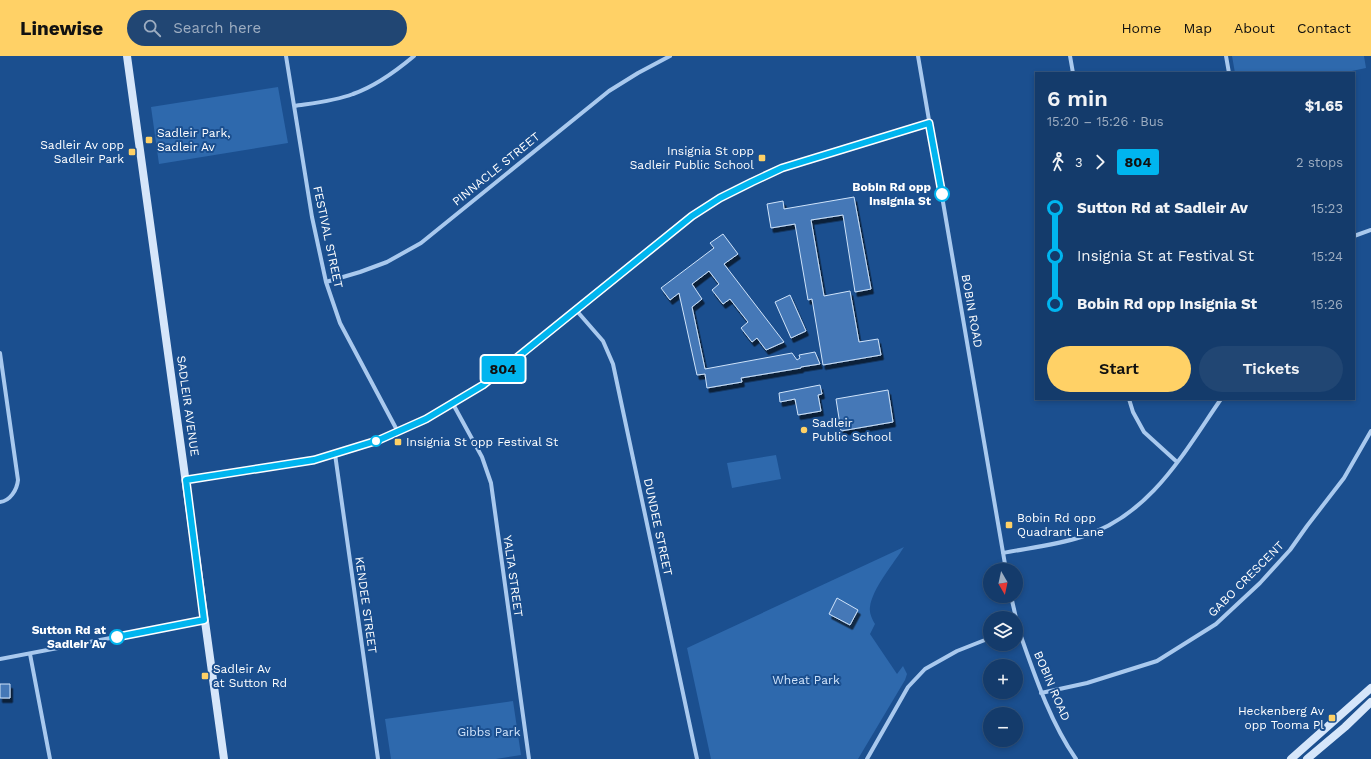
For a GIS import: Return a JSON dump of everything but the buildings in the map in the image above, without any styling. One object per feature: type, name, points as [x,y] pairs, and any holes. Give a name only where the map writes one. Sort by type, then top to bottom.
[{"type":"street","name":"SADLEIR AVENUE","points":[[128,56],[224,759]]},
{"type":"street","name":"FESTIVAL STREET","points":[[286,56],[312,217],[326,282],[340,323],[398,432]]},
{"type":"street","points":[[294,106],[322,102],[352,95],[378,83],[414,56]]},
{"type":"street","name":"PINNACLE STREET","points":[[326,282],[360,272],[386,262],[421,243],[609,91],[670,56]]},
{"type":"street","name":"BOBIN ROAD","points":[[918,56],[1005,563]]},
{"type":"street","points":[[1070,56],[1073,72]]},
{"type":"street","points":[[1226,56],[1229,72]]},
{"type":"street","points":[[186,480],[293,464],[335,454],[379,440],[426,419],[483,385],[692,216],[726,195],[782,168],[929,123]]},
{"type":"street","points":[[1355,236],[1371,230]]},
{"type":"street","name":"DUNDEE STREET","points":[[576,310],[603,341],[613,364],[697,759]]},
{"type":"street","points":[[0,353],[18,480],[17,488],[12,495],[4,502],[0,502]]},
{"type":"street","points":[[1129,400],[1133,412],[1144,432],[1177,462]]},
{"type":"street","points":[[1003,553],[1077,539],[1116,521],[1136,507],[1154,492],[1167,476],[1220,400]]},
{"type":"street","name":"YALTA STREET","points":[[453,404],[482,457],[490,483],[529,759]]},
{"type":"street","name":"GABO CRESCENT","points":[[1041,693],[1087,683],[1157,661],[1216,624],[1260,583],[1290,550],[1344,478],[1371,431]]},
{"type":"street","name":"KENDEE STREET","points":[[335,454],[378,759]]},
{"type":"street","points":[[0,659],[204,620]]},
{"type":"street","points":[[867,759],[908,687],[925,669],[957,651],[983,641]]},
{"type":"street","name":"BOBIN ROAD","points":[[1023,644],[1041,693],[1074,758]]},
{"type":"street","points":[[30,654],[50,759]]},
{"type":"street","points":[[1291,759],[1371,688]]},
{"type":"street","points":[[1307,759],[1345,727],[1371,702]]},
{"type":"green space","points":[[1232,56],[1364,56],[1366,68],[1347,72],[1235,72]]},
{"type":"green space","points":[[278,87],[288,143],[159,164],[151,107]]},
{"type":"green space","points":[[776,455],[781,479],[732,488],[727,463]]},
{"type":"green space","name":"Wheat Park","points":[[904,547],[875,592],[870,611],[875,624],[870,634],[897,674],[903,666],[907,674],[905,680],[858,759],[711,759],[687,648]]},
{"type":"green space","name":"Gibbs Park","points":[[513,701],[521,755],[496,759],[391,759],[385,719]]},
{"type":"bus line","name":"804","points":[[117,637],[204,620],[186,480],[314,460],[379,440],[426,419],[483,385],[692,216],[720,198],[782,168],[929,123],[942,194]]},
{"type":"place","name":"Sadleir Park, Sadleir Av","points":[[149,140]]},
{"type":"place","name":"Sadleir Av opp Sadleir Park","points":[[132,152]]},
{"type":"place","name":"Insignia St opp Sadleir Public School","points":[[762,158]]},
{"type":"place","name":"Bobin Rd opp Insignia St","points":[[942,194]]},
{"type":"place","name":"Sadleir Public School","points":[[804,430]]},
{"type":"place","name":"Insignia St opp Festival St","points":[[398,442]]},
{"type":"place","name":"Bobin Rd opp Quadrant Lane","points":[[1009,525]]},
{"type":"place","name":"Sutton Rd at Sadleir Av","points":[[117,637]]},
{"type":"place","name":"Sadleir Av at Sutton Rd","points":[[205,676]]},
{"type":"place","name":"Heckenberg Av opp Tooma Pl","points":[[1332,718]]}]
